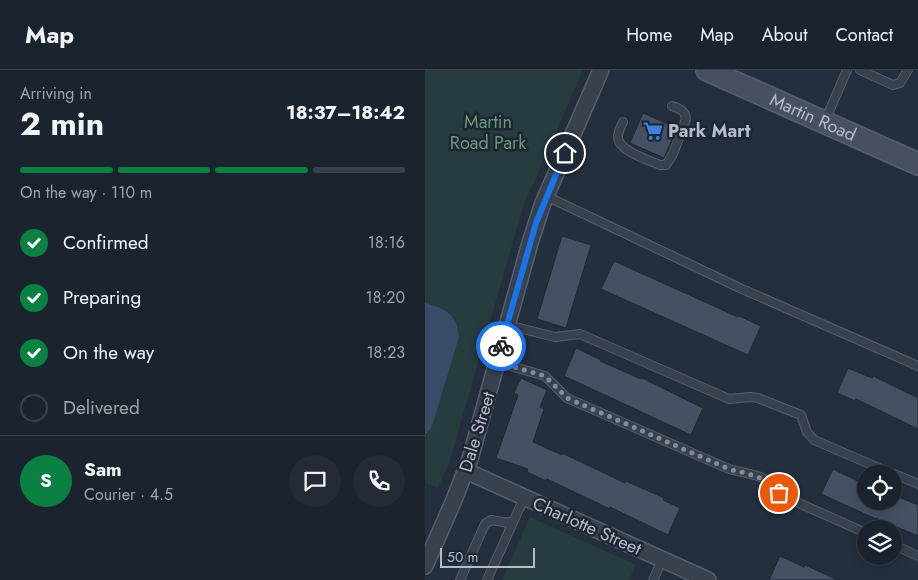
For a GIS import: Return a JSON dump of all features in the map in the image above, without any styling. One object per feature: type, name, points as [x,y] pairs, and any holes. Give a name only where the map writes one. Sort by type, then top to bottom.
[{"type":"street","name":"Dale Street","points":[[425,566],[466,471],[536,223],[601,70]]},
{"type":"street","name":"Martin Road","points":[[707,70],[918,164]]},
{"type":"street","name":"Charlotte Street","points":[[466,471],[708,580]]},
{"type":"lane","points":[[824,122],[847,70]]},
{"type":"lane","points":[[859,70],[893,85],[900,83],[908,70]]},
{"type":"lane","points":[[623,122],[617,135],[619,143],[625,149],[660,165],[666,165],[673,154],[686,119],[685,113],[682,110],[672,106]]},
{"type":"lane","points":[[546,196],[742,289],[918,366]]},
{"type":"lane","points":[[507,325],[555,337],[580,334],[729,399],[750,397],[767,401],[801,415],[807,432],[815,440],[873,465]]},
{"type":"lane","points":[[497,362],[545,376],[567,398],[729,469],[748,473],[770,483],[785,497],[857,529]]},
{"type":"lane","points":[[902,477],[918,484]]},
{"type":"lane","points":[[487,580],[525,498]]},
{"type":"lane","points":[[460,580],[485,524],[491,520],[509,523],[514,520]]},
{"type":"lane","points":[[902,549],[918,556]]},
{"type":"lane","points":[[653,580],[662,560]]},
{"type":"green space","name":"Martin Road Park","points":[[425,70],[583,70],[523,207],[450,460],[438,488],[425,483]]},
{"type":"green space","points":[[530,517],[636,565],[629,580],[502,580]]},
{"type":"water","points":[[425,303],[444,310],[453,318],[459,337],[432,426],[425,435]]},
{"type":"building","points":[[643,113],[677,128],[664,158],[630,143]]},
{"type":"building","points":[[562,236],[591,245],[566,328],[537,319]]},
{"type":"building","points":[[614,261],[761,326],[748,355],[601,289]]},
{"type":"building","points":[[576,348],[600,361],[642,378],[703,408],[691,435],[564,376]]},
{"type":"building","points":[[848,368],[872,378],[873,376],[918,398],[918,429],[856,399],[855,401],[837,393]]},
{"type":"building","points":[[521,378],[547,390],[540,407],[544,409],[533,442],[562,455],[562,453],[625,483],[626,481],[664,498],[663,500],[680,508],[668,535],[547,479],[546,481],[527,472],[528,469],[496,458],[518,395],[514,393]]},
{"type":"building","points":[[833,469],[857,481],[857,510],[902,510],[902,498],[918,505],[918,536],[902,529],[902,520],[876,519],[821,494]]},
{"type":"building","points":[[780,556],[804,567],[805,565],[838,580],[769,580]]},
{"type":"way so far","points":[[501,346],[497,362],[545,376],[567,398],[729,469],[748,473],[770,483],[779,493]]},
{"type":"place","name":"Park Mart","points":[[653,131]]},
{"type":"route","points":[[501,346],[536,223],[565,153]]}]
